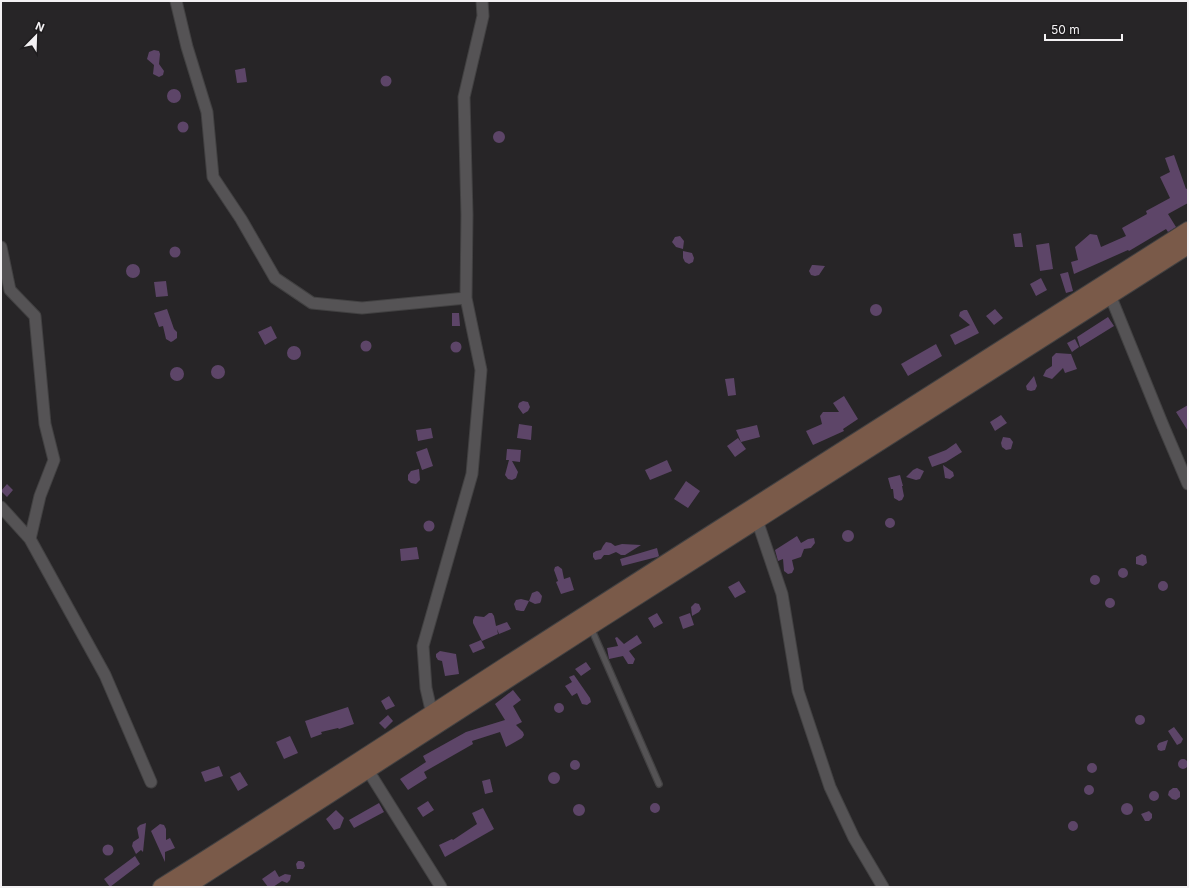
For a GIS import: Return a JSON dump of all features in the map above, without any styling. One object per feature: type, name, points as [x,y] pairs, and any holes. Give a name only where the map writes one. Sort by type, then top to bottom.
[{"type":"main road","points":[[168,885],[364,765],[858,440],[1183,244]]},
{"type":"main road","points":[[435,719],[591,626],[757,520],[1107,289]]},
{"type":"main road","points":[[186,887],[364,765]]},
{"type":"street","points":[[176,1],[187,47],[207,112],[213,177],[241,219],[275,278],[312,303],[362,308],[466,298]]},
{"type":"street","points":[[435,719],[426,688],[423,646],[472,474],[481,370],[466,298],[467,215],[464,97],[483,16],[482,1]]},
{"type":"street","points":[[1,247],[10,290],[35,316],[45,424],[54,460],[40,496],[30,539]]},
{"type":"street","points":[[1107,289],[1188,484]]},
{"type":"street","points":[[1,507],[30,539],[105,675],[151,782]]},
{"type":"street","points":[[757,520],[782,594],[798,691],[830,787],[854,838],[883,887]]},
{"type":"street","points":[[364,765],[441,887]]},
{"type":"lane","points":[[591,626],[660,784]]},
{"type":"building","points":[[154,50],[159,51],[159,64],[164,71],[163,75],[159,77],[153,74],[154,65],[147,59],[149,52]]},
{"type":"building","points":[[245,68],[247,82],[237,83],[235,70]]},
{"type":"building","points":[[386,75],[390,77],[392,81],[390,85],[386,87],[382,85],[380,81],[382,77]]},
{"type":"building","points":[[174,89],[179,91],[181,96],[179,101],[174,103],[169,101],[167,96],[169,91]]},
{"type":"building","points":[[183,121],[187,123],[189,127],[187,131],[183,133],[179,131],[177,127],[179,123]]},
{"type":"building","points":[[499,131],[503,133],[505,137],[503,141],[499,143],[495,141],[493,137],[495,133]]},
{"type":"building","points":[[1174,155],[1186,189],[1188,188],[1188,203],[1168,214],[1176,227],[1168,232],[1166,229],[1129,251],[1128,250],[1074,274],[1071,262],[1078,260],[1075,247],[1090,234],[1097,235],[1101,247],[1126,236],[1122,228],[1147,214],[1146,211],[1170,198],[1160,177],[1170,172],[1165,158]]},
{"type":"building","points":[[1021,233],[1023,247],[1015,247],[1013,234]]},
{"type":"building","points":[[680,236],[684,241],[683,249],[676,247],[672,242],[675,237]]},
{"type":"building","points":[[1049,243],[1053,269],[1040,271],[1036,245]]},
{"type":"building","points":[[175,246],[179,248],[181,252],[179,256],[175,258],[171,256],[169,252],[171,248]]},
{"type":"building","points":[[683,251],[692,253],[694,258],[693,262],[689,264],[685,262],[683,258]]},
{"type":"building","points":[[133,264],[138,266],[140,271],[138,276],[133,278],[128,276],[126,271],[128,266]]},
{"type":"building","points":[[812,265],[825,266],[819,275],[815,276],[811,275],[809,271]]},
{"type":"building","points":[[1068,272],[1073,291],[1066,293],[1060,274]]},
{"type":"building","points":[[1041,278],[1047,290],[1036,296],[1030,284]]},
{"type":"building","points":[[166,281],[168,296],[156,297],[154,282]]},
{"type":"building","points":[[876,304],[880,306],[882,310],[880,314],[876,316],[872,314],[870,310],[872,306]]},
{"type":"building","points":[[167,309],[174,329],[177,332],[177,338],[171,342],[166,339],[163,326],[159,327],[154,313]]},
{"type":"building","points":[[995,309],[1003,318],[994,325],[986,316]]},
{"type":"building","points":[[967,310],[979,333],[955,345],[950,335],[970,325],[959,316],[960,312]]},
{"type":"building","points":[[452,313],[459,313],[460,326],[452,326]]},
{"type":"building","points":[[1108,317],[1114,326],[1080,347],[1077,337]]},
{"type":"building","points":[[271,326],[277,338],[265,345],[258,332]]},
{"type":"building","points":[[1075,339],[1079,347],[1072,352],[1067,343]]},
{"type":"building","points":[[366,340],[370,342],[372,346],[370,350],[366,352],[362,350],[360,346],[362,342]]},
{"type":"building","points":[[456,341],[460,343],[462,347],[460,351],[456,353],[452,351],[450,347],[452,343]]},
{"type":"building","points":[[936,344],[942,356],[908,376],[901,364]]},
{"type":"building","points":[[294,346],[299,348],[301,353],[299,358],[294,360],[289,358],[287,353],[289,348]]},
{"type":"building","points":[[1056,353],[1071,354],[1077,369],[1065,373],[1063,368],[1052,379],[1043,376],[1046,370],[1052,366],[1052,357]]},
{"type":"building","points":[[218,365],[223,367],[225,372],[223,377],[218,379],[213,377],[211,372],[213,367]]},
{"type":"building","points":[[177,367],[182,369],[184,374],[182,379],[177,381],[172,379],[170,374],[172,369]]},
{"type":"building","points":[[1034,376],[1037,386],[1035,390],[1027,390],[1026,386]]},
{"type":"building","points":[[734,378],[736,395],[728,396],[725,379]]},
{"type":"building","points":[[844,396],[858,419],[843,429],[844,431],[813,445],[806,431],[822,424],[820,416],[823,412],[839,412],[833,403]]},
{"type":"building","points":[[523,401],[528,402],[530,407],[528,411],[523,414],[518,407],[519,403]]},
{"type":"building","points":[[1188,405],[1188,431],[1176,412]]},
{"type":"building","points":[[1001,415],[1007,423],[995,431],[990,422]]},
{"type":"building","points":[[519,424],[532,426],[531,440],[517,438]]},
{"type":"building","points":[[757,425],[760,437],[741,442],[736,430]]},
{"type":"building","points":[[431,428],[433,438],[418,441],[416,430]]},
{"type":"building","points":[[1003,437],[1010,438],[1013,442],[1011,449],[1006,450],[1002,447],[1001,443]]},
{"type":"building","points":[[738,438],[746,449],[735,457],[727,446]]},
{"type":"building","points":[[956,443],[962,452],[946,462],[932,467],[928,457],[946,450]]},
{"type":"building","points":[[427,448],[433,466],[422,470],[416,452]]},
{"type":"building","points":[[507,449],[521,450],[520,462],[512,461],[518,472],[516,478],[512,480],[508,479],[505,475],[509,460],[506,460]]},
{"type":"building","points":[[667,460],[672,471],[650,480],[645,470]]},
{"type":"building","points":[[943,465],[953,472],[954,476],[950,479],[945,478]]},
{"type":"building","points":[[917,468],[924,471],[920,479],[916,480],[906,477],[913,470]]},
{"type":"building","points":[[419,469],[420,480],[416,484],[411,483],[408,480],[408,475],[411,471]]},
{"type":"building","points":[[900,475],[904,496],[902,500],[899,501],[894,498],[893,489],[891,489],[888,478]]},
{"type":"building","points":[[686,481],[700,491],[688,508],[674,499]]},
{"type":"building","points":[[7,484],[13,490],[7,497],[1,491]]},
{"type":"building","points":[[888,518],[892,518],[895,523],[892,528],[888,528],[885,525],[885,521]]},
{"type":"building","points":[[429,520],[433,522],[435,526],[433,530],[429,532],[425,530],[423,526],[425,522]]},
{"type":"building","points":[[848,530],[852,532],[854,536],[852,540],[848,542],[844,540],[842,536],[844,532]]},
{"type":"building","points":[[797,536],[801,543],[808,539],[814,538],[815,543],[811,548],[804,549],[801,557],[792,560],[794,569],[792,573],[788,574],[784,571],[783,559],[778,561],[775,550]]},
{"type":"building","points":[[606,542],[615,546],[622,544],[641,545],[625,555],[621,555],[616,552],[609,555],[604,555],[601,559],[595,560],[593,553],[601,550]]},
{"type":"building","points":[[417,547],[419,559],[401,561],[400,549]]},
{"type":"building","points":[[657,548],[659,556],[622,566],[620,559]]},
{"type":"building","points":[[1142,554],[1146,556],[1147,563],[1143,566],[1136,564],[1136,557]]},
{"type":"building","points":[[558,566],[562,569],[564,579],[570,577],[574,590],[561,594],[556,582],[558,581],[554,570],[555,567]]},
{"type":"building","points":[[1121,568],[1125,568],[1127,569],[1127,577],[1121,578],[1118,575],[1118,571]]},
{"type":"building","points":[[1093,575],[1097,575],[1100,580],[1097,585],[1093,585],[1090,582],[1090,578]]},
{"type":"building","points":[[739,581],[746,592],[735,598],[728,587]]},
{"type":"building","points":[[1161,581],[1165,581],[1167,582],[1167,590],[1161,591],[1158,588],[1158,584]]},
{"type":"building","points":[[537,591],[542,596],[540,603],[535,604],[529,601],[532,593]]},
{"type":"building","points":[[1108,598],[1112,598],[1114,599],[1114,607],[1108,608],[1105,605],[1105,601]]},
{"type":"building","points":[[521,599],[529,601],[524,611],[516,610],[514,604],[516,600]]},
{"type":"building","points":[[695,603],[699,604],[701,609],[692,616],[691,607]]},
{"type":"building","points":[[489,613],[492,613],[494,616],[496,626],[507,622],[511,629],[499,634],[497,629],[498,634],[482,641],[473,620],[475,616],[484,617]]},
{"type":"building","points":[[657,613],[663,623],[654,628],[648,618]]},
{"type":"building","points":[[690,613],[694,625],[683,629],[679,617]]},
{"type":"building","points":[[637,635],[642,643],[629,651],[635,659],[633,664],[628,664],[623,656],[609,659],[607,648],[618,646],[615,638],[617,637],[624,644]]},
{"type":"building","points":[[481,640],[485,648],[473,653],[469,645]]},
{"type":"building","points":[[440,651],[456,654],[459,674],[445,676],[442,661],[438,660],[436,657],[436,654]]},
{"type":"building","points":[[586,662],[591,669],[581,676],[575,669]]},
{"type":"building","points":[[574,675],[590,698],[591,702],[587,705],[582,704],[577,693],[572,696],[565,686],[572,682],[569,677]]},
{"type":"building","points":[[513,690],[521,700],[513,706],[522,722],[516,725],[523,732],[524,735],[522,738],[506,747],[500,732],[472,741],[473,744],[424,772],[427,778],[408,790],[400,779],[426,762],[423,756],[466,732],[505,720],[495,704]]},
{"type":"building","points":[[389,696],[395,706],[386,710],[381,701]]},
{"type":"building","points":[[557,703],[561,703],[564,708],[561,713],[557,713],[554,710],[554,706]]},
{"type":"building","points":[[348,707],[354,724],[339,729],[321,732],[322,734],[311,738],[305,721]]},
{"type":"building","points":[[388,715],[393,721],[385,729],[379,723]]},
{"type":"building","points":[[1138,715],[1142,715],[1144,716],[1144,724],[1138,725],[1135,722],[1135,718]]},
{"type":"building","points":[[1174,727],[1183,739],[1181,743],[1177,745],[1168,731]]},
{"type":"building","points":[[290,736],[298,753],[284,759],[276,742]]},
{"type":"building","points":[[1168,740],[1165,750],[1158,750],[1157,746],[1159,743]]},
{"type":"building","points":[[1181,759],[1185,759],[1187,760],[1187,768],[1181,769],[1178,766],[1178,762]]},
{"type":"building","points":[[573,760],[577,760],[580,765],[577,770],[573,770],[570,767],[570,763]]},
{"type":"building","points":[[1090,763],[1094,763],[1096,764],[1096,772],[1090,773],[1087,770],[1087,766]]},
{"type":"building","points":[[219,766],[223,776],[205,782],[201,772]]},
{"type":"building","points":[[240,772],[248,785],[238,791],[230,777]]},
{"type":"building","points":[[552,772],[556,772],[560,778],[556,784],[552,784],[548,780],[548,776]]},
{"type":"building","points":[[490,779],[493,792],[485,794],[482,781]]},
{"type":"building","points":[[1087,785],[1091,785],[1093,786],[1093,794],[1087,795],[1084,792],[1084,788]]},
{"type":"building","points":[[1173,788],[1177,788],[1180,792],[1180,797],[1176,800],[1172,799],[1168,795],[1169,791]]},
{"type":"building","points":[[1152,791],[1156,791],[1158,792],[1158,800],[1152,801],[1149,798],[1149,794]]},
{"type":"building","points":[[428,801],[434,810],[423,817],[417,808]]},
{"type":"building","points":[[379,803],[384,812],[354,828],[349,820]]},
{"type":"building","points":[[653,803],[657,803],[660,808],[657,813],[653,813],[650,810],[650,806]]},
{"type":"building","points":[[1125,803],[1129,803],[1133,809],[1129,815],[1125,815],[1121,811],[1121,807]]},
{"type":"building","points":[[577,804],[581,804],[585,810],[581,816],[577,816],[573,812],[573,808]]},
{"type":"building","points":[[483,808],[494,829],[445,857],[439,845],[452,839],[453,840],[477,824],[472,813]]},
{"type":"building","points":[[336,810],[344,818],[340,828],[334,830],[326,819]]},
{"type":"building","points":[[1149,811],[1152,814],[1152,818],[1149,821],[1145,821],[1141,814]]},
{"type":"building","points":[[1071,821],[1075,821],[1077,822],[1077,830],[1071,831],[1068,828],[1068,824]]},
{"type":"building","points":[[146,823],[143,852],[141,850],[136,854],[132,846],[133,842],[139,838],[137,828]]},
{"type":"building","points":[[160,824],[164,825],[166,829],[166,840],[170,838],[175,848],[165,852],[165,862],[151,831]]},
{"type":"building","points":[[108,844],[112,846],[114,850],[112,854],[108,856],[104,854],[102,850],[104,846]]},
{"type":"building","points":[[135,856],[140,864],[110,887],[104,879]]},
{"type":"building","points":[[298,861],[304,862],[305,866],[303,869],[297,869],[296,864]]},
{"type":"building","points":[[275,870],[279,877],[285,874],[291,875],[290,880],[287,883],[282,881],[273,887],[268,887],[262,879]]}]
